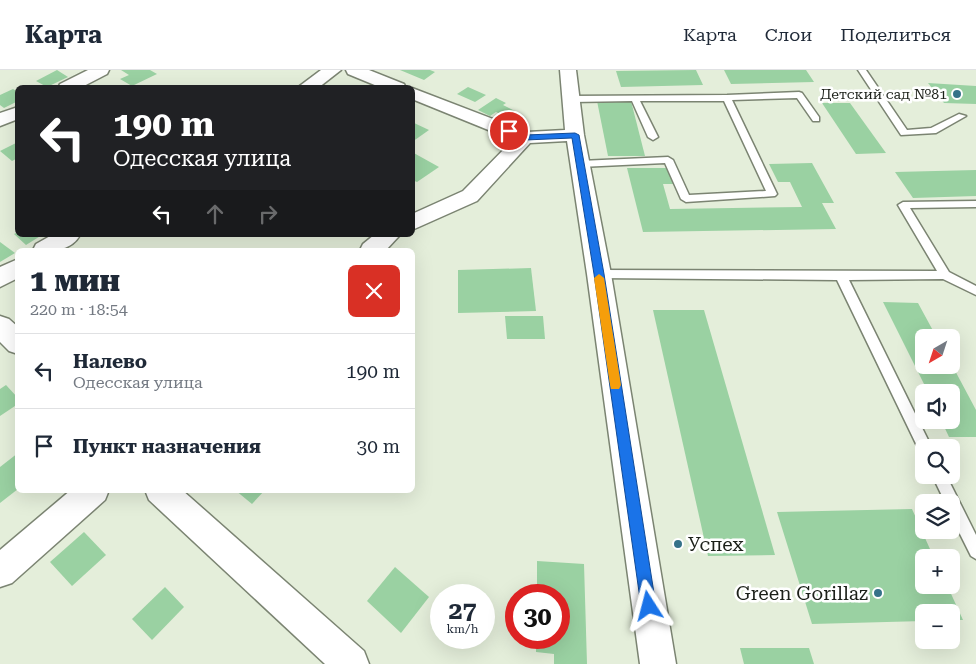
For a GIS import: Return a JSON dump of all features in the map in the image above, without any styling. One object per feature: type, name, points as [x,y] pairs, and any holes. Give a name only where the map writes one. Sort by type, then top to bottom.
[{"type":"street","points":[[72,85],[101,70]]},
{"type":"street","points":[[310,85],[333,70]]},
{"type":"street","points":[[354,70],[391,85]]},
{"type":"street","points":[[568,70],[575,135],[599,274],[658,664]]},
{"type":"street","points":[[415,94],[525,138],[575,135]]},
{"type":"street","points":[[0,120],[15,113]]},
{"type":"street","points":[[415,222],[470,196],[525,138]]},
{"type":"street","points":[[47,248],[65,237]]},
{"type":"street","points":[[373,248],[387,237]]},
{"type":"street","points":[[0,278],[15,269]]},
{"type":"street","points":[[0,326],[15,341]]},
{"type":"street","points":[[0,571],[91,493]]},
{"type":"street","points":[[163,493],[351,664]]},
{"type":"lane","points":[[862,70],[904,133],[933,131],[962,116]]},
{"type":"lane","points":[[572,99],[799,96],[816,118]]},
{"type":"lane","points":[[580,164],[668,160],[686,199],[772,194],[728,98]]},
{"type":"lane","points":[[636,99],[653,137]]},
{"type":"lane","points":[[976,204],[903,205],[946,274],[976,291]]},
{"type":"lane","points":[[599,274],[841,276],[946,274]]},
{"type":"lane","points":[[841,276],[921,439]]},
{"type":"lane","points":[[943,484],[976,551]]},
{"type":"building","points":[[57,70],[68,77],[51,85],[43,85],[36,81]]},
{"type":"building","points":[[121,70],[150,70],[157,74],[134,85],[120,79],[129,75]]},
{"type":"building","points":[[400,70],[430,70],[435,72],[424,80]]},
{"type":"building","points":[[696,70],[703,85],[621,87],[616,71]]},
{"type":"building","points":[[724,70],[806,70],[814,82],[731,84]]},
{"type":"building","name":"Детский сад №81","points":[[928,83],[976,86],[976,104],[944,103]]},
{"type":"building","points":[[468,87],[486,95],[475,102],[457,94]]},
{"type":"building","points":[[13,89],[15,90],[15,102],[4,108],[0,105],[0,95]]},
{"type":"building","points":[[496,98],[506,103],[503,105],[515,111],[507,117],[496,112],[490,116],[478,110]]},
{"type":"building","points":[[597,101],[631,101],[645,156],[608,156]]},
{"type":"building","points":[[822,103],[850,103],[886,153],[856,154]]},
{"type":"building","points":[[415,123],[429,130],[415,140]]},
{"type":"building","points":[[15,144],[15,160],[12,161],[0,151]]},
{"type":"building","points":[[415,154],[439,167],[417,182],[415,181]]},
{"type":"building","points":[[812,163],[834,203],[822,203],[836,229],[643,232],[627,168],[668,168],[674,184],[663,184],[670,209],[802,207],[790,182],[778,182],[769,164]]},
{"type":"building","points":[[976,170],[976,196],[913,198],[895,172]]},
{"type":"building","points":[[17,237],[39,237],[26,245]]},
{"type":"building","points":[[0,242],[15,253],[0,262]]},
{"type":"building","points":[[531,268],[536,311],[458,313],[458,270]]},
{"type":"building","points":[[883,302],[918,303],[932,329],[915,329],[915,366]]},
{"type":"building","points":[[653,310],[704,310],[775,555],[708,556]]},
{"type":"building","points":[[505,316],[543,316],[545,339],[507,339]]},
{"type":"building","points":[[919,374],[957,374],[976,410],[976,437],[949,437],[945,429],[960,429],[960,384],[924,384]]},
{"type":"building","points":[[6,385],[15,395],[15,406],[0,416],[0,389]]},
{"type":"building","points":[[15,455],[15,491],[0,503],[0,467]]},
{"type":"building","points":[[239,493],[262,493],[252,504]]},
{"type":"building","points":[[912,509],[915,516],[915,539],[925,539],[930,549],[915,549],[915,594],[951,594],[956,604],[915,604],[915,621],[812,624],[777,512]]},
{"type":"building","points":[[84,532],[106,555],[72,586],[50,562]]},
{"type":"building","points":[[537,561],[584,564],[587,664],[554,664],[554,654],[536,652],[536,649],[570,649],[570,584],[537,584]]},
{"type":"building","points":[[395,567],[429,597],[401,633],[367,601]]},
{"type":"building","points":[[165,587],[184,607],[152,640],[132,619]]},
{"type":"building","points":[[740,648],[809,648],[814,664],[744,664]]},
{"type":"slow traffic","points":[[599,278],[615,385]]},
{"type":"place","name":"Детский сад №81","points":[[957,94]]},
{"type":"place","name":"Успех","points":[[678,544]]},
{"type":"place","name":"Green Gorillaz","points":[[878,593]]},
{"type":"route","points":[[509,131],[525,138],[575,135],[599,274],[649,606]]}]
